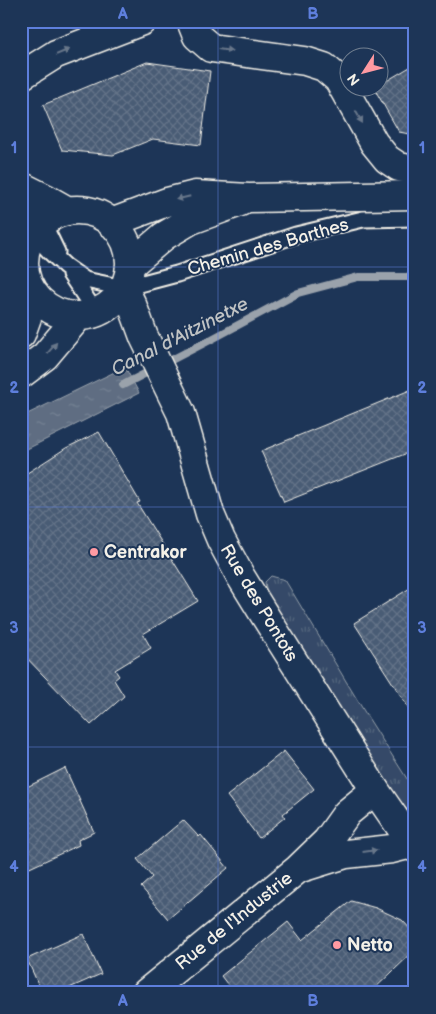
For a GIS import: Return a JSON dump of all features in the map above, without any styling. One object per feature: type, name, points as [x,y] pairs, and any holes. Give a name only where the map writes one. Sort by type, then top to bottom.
[{"type":"street","points":[[21,76],[56,54],[142,21]]},
{"type":"street","points":[[191,21],[197,36],[211,48],[305,61],[324,67],[338,79],[374,143],[387,159],[399,167],[415,170]]},
{"type":"street","points":[[21,186],[68,211]]},
{"type":"street","name":"Chemin des Barthes","points":[[111,223],[167,202],[195,195],[249,198],[415,195]]},
{"type":"street","name":"Chemin des Barthes","points":[[127,276],[164,236],[191,220],[249,198]]},
{"type":"street","points":[[111,223],[91,212],[68,211],[55,215],[29,236],[24,269],[27,282],[34,295],[46,307],[62,314],[87,315],[144,337]]},
{"type":"street","name":"Rue des Pontots","points":[[111,223],[119,231],[125,242],[128,253],[127,276],[134,307],[144,337],[181,413],[210,514],[221,540],[251,593],[375,790],[413,846]]},
{"type":"street","points":[[21,374],[45,356],[87,315],[107,307],[117,298],[127,276]]},
{"type":"street","points":[[21,334],[34,295]]},
{"type":"street","name":"Rue de l'Industrie","points":[[146,993],[298,869],[327,841],[347,813],[375,790]]},
{"type":"street","name":"Rue de l'Industrie","points":[[298,869],[346,854],[413,846]]},
{"type":"lane","points":[[21,191],[29,236],[65,266],[85,280],[127,276]]},
{"type":"lane","name":"Chemin des Barthes","points":[[127,276],[177,274],[296,235],[363,220],[415,218]]},
{"type":"lane","points":[[65,266],[87,315]]},
{"type":"green space","points":[[271,576],[285,580],[409,782],[415,782],[415,816],[403,806],[382,778],[267,594],[265,582]]},
{"type":"water","points":[[125,367],[139,393],[21,452],[21,417]]},
{"type":"building","points":[[147,62],[210,71],[201,145],[153,139],[113,155],[62,150],[43,105]]},
{"type":"building","points":[[415,64],[415,135],[399,132],[380,98],[388,98],[388,80]]},
{"type":"building","points":[[415,388],[415,450],[284,502],[261,451]]},
{"type":"building","name":"Centrakor","points":[[99,432],[140,502],[137,503],[198,601],[143,634],[151,648],[115,670],[119,676],[114,680],[124,696],[91,725],[21,652],[21,477],[66,448]]},
{"type":"building","points":[[415,585],[415,718],[354,623]]},
{"type":"building","points":[[284,751],[314,789],[283,814],[285,817],[259,838],[227,796]]},
{"type":"building","points":[[65,768],[94,832],[78,840],[79,845],[21,872],[21,790]]},
{"type":"building","points":[[183,820],[199,837],[201,835],[228,868],[168,919],[141,887],[152,877],[137,859]]},
{"type":"building","name":"Netto","points":[[351,901],[376,908],[402,920],[415,934],[415,950],[370,993],[234,993],[221,976],[288,922],[302,940]]},
{"type":"building","points":[[83,934],[101,974],[58,993],[42,993],[27,959]]},
{"type":"waterway","name":"Canal d'Aitzinetxe","points":[[123,385],[298,293],[358,277],[415,277]]},
{"type":"place","name":"Centrakor","points":[[94,552]]},
{"type":"place","name":"Netto","points":[[337,945]]}]
